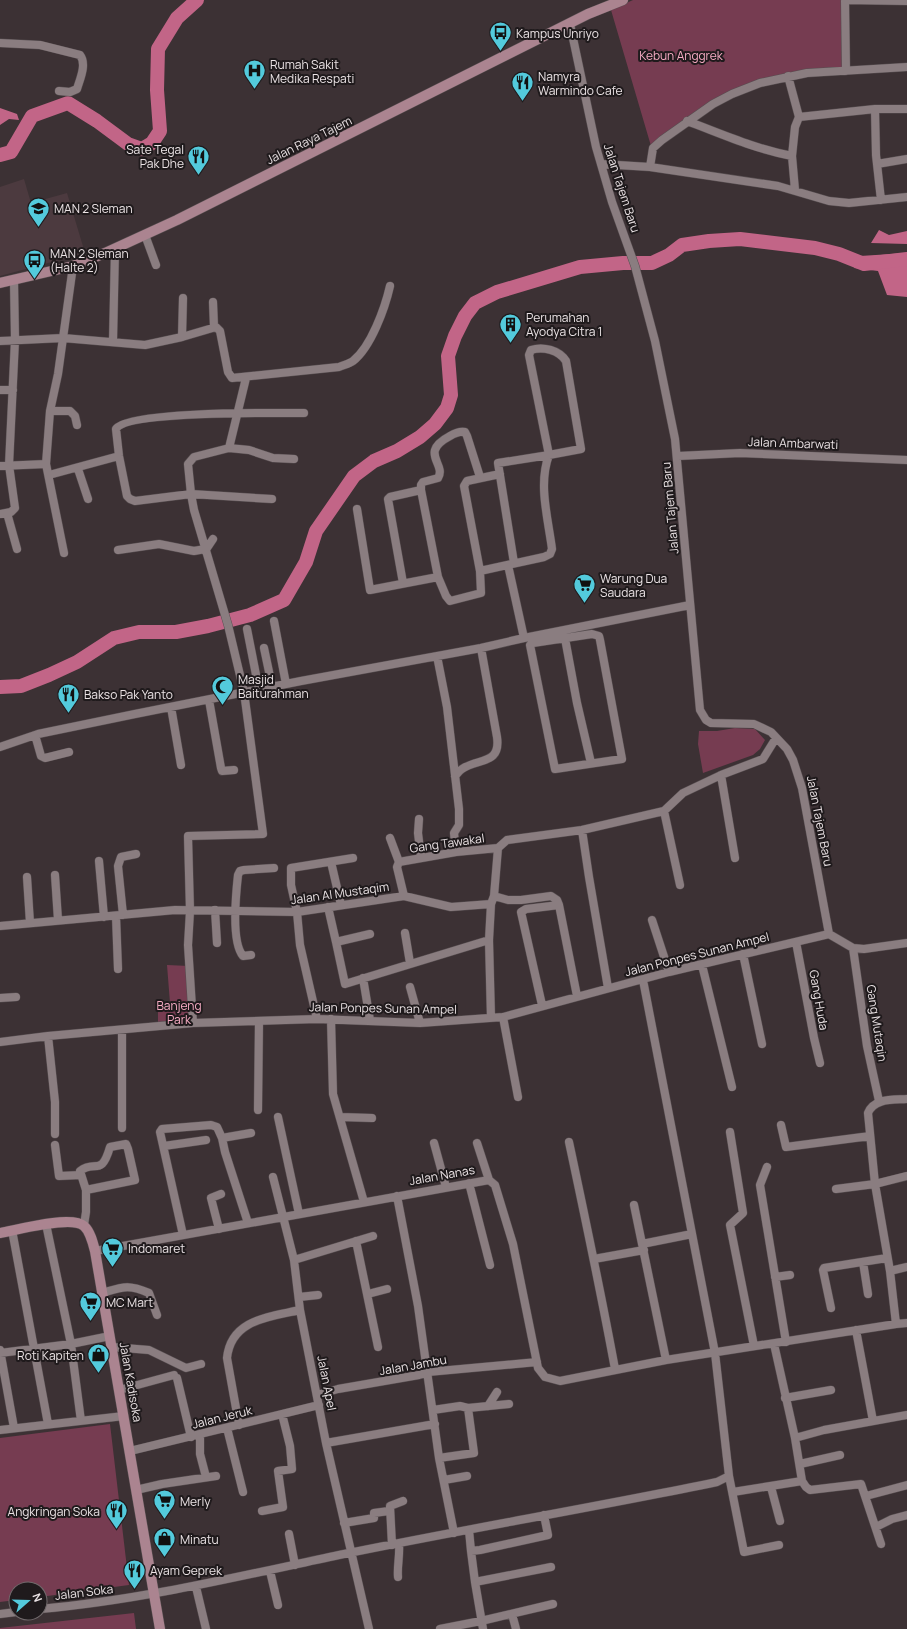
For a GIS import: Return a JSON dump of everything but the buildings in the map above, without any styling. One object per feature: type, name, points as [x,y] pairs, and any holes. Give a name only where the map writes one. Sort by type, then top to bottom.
[{"type":"main road","name":"Jalan Raya Tajem","points":[[0,282],[73,266],[145,235],[570,24],[622,0]]},
{"type":"main road","points":[[0,1233],[46,1224],[77,1223],[84,1226]]},
{"type":"main road","name":"Jalan Kadisoka","points":[[84,1226],[88,1232],[95,1251],[160,1629]]},
{"type":"street","points":[[846,71],[845,0],[907,1]]},
{"type":"street","name":"Jalan Tajem Baru","points":[[570,24],[600,164],[612,202],[636,266],[655,341],[678,456],[690,605],[702,716],[706,720],[719,724],[754,724],[771,732],[787,749],[798,774],[829,934]]},
{"type":"street","points":[[0,43],[40,45],[80,55],[83,58],[83,66],[77,88],[70,92],[59,91]]},
{"type":"street","points":[[650,167],[654,148],[687,121],[732,94],[760,83],[807,72],[907,67]]},
{"type":"street","points":[[788,76],[800,117],[795,126],[792,156],[795,190]]},
{"type":"street","points":[[800,117],[875,110],[907,109]]},
{"type":"street","points":[[875,110],[877,164],[881,200]]},
{"type":"street","points":[[687,121],[744,144],[768,152],[792,156]]},
{"type":"street","points":[[877,164],[907,159]]},
{"type":"street","points":[[600,164],[650,167],[778,186],[829,201],[848,203],[907,197]]},
{"type":"street","points":[[145,235],[156,265]]},
{"type":"street","points":[[113,342],[114,249]]},
{"type":"street","points":[[64,553],[46,464],[50,411],[63,338],[73,266]]},
{"type":"street","points":[[14,280],[15,340],[9,465],[15,508],[11,512],[4,513],[17,550]]},
{"type":"street","points":[[0,340],[63,338],[145,345],[182,337],[214,327],[219,329],[228,374],[232,378],[246,378],[339,367],[352,362],[360,355],[375,328],[387,299],[390,286]]},
{"type":"street","points":[[182,337],[183,298]]},
{"type":"street","points":[[213,302],[214,327]]},
{"type":"street","points":[[480,571],[511,564],[546,556],[552,550],[543,480],[544,468],[549,454],[529,355],[531,350],[545,349],[557,353],[566,361],[581,449],[549,454],[498,463],[511,564],[524,638]]},
{"type":"street","points":[[229,448],[246,378]]},
{"type":"street","points":[[0,390],[13,390]]},
{"type":"street","points":[[50,411],[70,410],[75,416],[77,426]]},
{"type":"street","points":[[272,499],[191,494],[135,501],[130,499],[127,496],[119,456],[116,429],[120,424],[169,416],[304,413]]},
{"type":"street","points":[[480,477],[467,436],[462,431],[444,439],[435,448],[434,452],[440,476],[438,478],[423,482],[421,485],[438,577],[446,596],[450,601],[481,593],[480,571],[464,486],[467,481],[480,477],[500,474]]},
{"type":"street","points":[[193,1023],[188,945],[190,911],[188,836],[264,834],[244,692],[224,610],[205,550],[191,494],[188,464],[191,459],[229,448],[249,450],[273,458],[294,459]]},
{"type":"street","name":"Jalan Ambarwati","points":[[678,456],[740,453],[907,460]]},
{"type":"street","points":[[49,475],[119,456]]},
{"type":"street","points":[[0,466],[46,464]]},
{"type":"street","points":[[78,468],[88,499]]},
{"type":"street","points":[[403,583],[388,499],[390,497],[421,490]]},
{"type":"street","points":[[357,509],[370,590],[438,577]]},
{"type":"street","points":[[118,550],[159,544],[194,551],[205,550],[213,539]]},
{"type":"street","points":[[0,747],[35,736],[272,686],[481,648],[524,638],[564,634],[592,634],[599,636],[600,640],[622,759],[555,769],[530,645],[564,634],[690,605]]},
{"type":"street","points":[[274,621],[286,684]]},
{"type":"street","points":[[247,629],[258,690]]},
{"type":"street","points":[[564,634],[591,763]]},
{"type":"street","points":[[264,648],[272,686]]},
{"type":"street","points":[[455,776],[462,769],[494,756],[497,752],[497,738],[481,648]]},
{"type":"street","points":[[437,656],[447,708],[459,808],[459,824],[454,833],[456,852]]},
{"type":"street","points":[[210,700],[222,771],[234,770]]},
{"type":"street","points":[[171,707],[182,765]]},
{"type":"street","points":[[35,736],[41,756],[46,758],[69,752]]},
{"type":"street","points":[[491,1018],[489,940],[491,904],[494,896],[498,848],[507,840],[582,830],[664,811],[683,793],[721,775],[763,759],[776,738]]},
{"type":"street","points":[[721,775],[735,858]]},
{"type":"street","points":[[664,811],[680,885]]},
{"type":"street","points":[[419,819],[418,833],[421,858]]},
{"type":"street","points":[[582,830],[608,988]]},
{"type":"street","points":[[390,838],[399,862],[397,867],[404,896]]},
{"type":"street","name":"Gang Tawakal","points":[[399,862],[456,852],[498,848]]},
{"type":"street","points":[[118,969],[120,915],[118,866],[121,857],[136,854]]},
{"type":"street","points":[[317,1018],[300,944],[297,912],[291,885],[291,868],[353,858]]},
{"type":"street","points":[[99,861],[104,917]]},
{"type":"street","points":[[331,862],[341,905]]},
{"type":"street","points":[[251,955],[244,956],[238,947],[235,910],[238,875],[240,871],[274,868]]},
{"type":"street","points":[[54,874],[58,920]]},
{"type":"street","points":[[27,877],[30,923]]},
{"type":"street","name":"Jalan Al Mustaqim","points":[[0,926],[120,915],[190,911],[235,910],[297,912],[404,896],[451,907],[491,904]]},
{"type":"street","points":[[494,896],[508,900],[552,896],[557,900],[577,996]]},
{"type":"street","points":[[542,1005],[521,912],[526,909],[559,905]]},
{"type":"street","points":[[328,907],[345,984],[489,940]]},
{"type":"street","points":[[215,910],[217,943]]},
{"type":"street","points":[[652,920],[669,972]]},
{"type":"street","points":[[405,933],[410,963]]},
{"type":"street","points":[[336,942],[370,934]]},
{"type":"street","points":[[829,934],[853,948],[864,949],[907,943]]},
{"type":"street","name":"Jalan Ponpes Sunan Ampel","points":[[0,1042],[48,1036],[193,1023],[317,1018],[420,1023],[503,1017],[542,1005],[643,980],[669,972],[829,934]]},
{"type":"street","name":"Gang Huda","points":[[796,942],[820,1063]]},
{"type":"street","name":"Gang Mutaqin","points":[[853,948],[867,1046],[879,1101]]},
{"type":"street","points":[[743,954],[762,1044]]},
{"type":"street","points":[[702,965],[732,1087]]},
{"type":"street","points":[[363,978],[370,1020]]},
{"type":"street","points":[[643,980],[714,1353],[729,1476],[744,1552],[779,1545]]},
{"type":"street","points":[[410,987],[420,1023]]},
{"type":"street","points":[[0,998],[16,997]]},
{"type":"street","points":[[503,1017],[518,1097]]},
{"type":"street","points":[[331,1019],[333,1094],[364,1202]]},
{"type":"street","points":[[258,1021],[258,1110]]},
{"type":"street","points":[[122,1030],[122,1128]]},
{"type":"street","points":[[48,1036],[55,1102],[55,1134]]},
{"type":"street","points":[[896,1324],[890,1272],[875,1184],[868,1113],[870,1108],[879,1101],[907,1099]]},
{"type":"street","points":[[278,1117],[299,1214]]},
{"type":"street","points":[[340,1117],[372,1118]]},
{"type":"street","points":[[183,1235],[160,1131],[162,1129],[214,1125],[222,1138],[225,1152],[248,1223]]},
{"type":"street","points":[[781,1125],[786,1147],[870,1136]]},
{"type":"street","points":[[730,1132],[743,1213],[730,1225],[754,1346]]},
{"type":"street","points":[[222,1138],[251,1133]]},
{"type":"street","points":[[164,1146],[206,1140]]},
{"type":"street","points":[[568,1142],[594,1259],[615,1369]]},
{"type":"street","points":[[434,1143],[446,1187]]},
{"type":"street","points":[[477,1143],[489,1180]]},
{"type":"street","points":[[84,1226],[86,1212],[86,1190],[80,1171],[104,1163],[110,1147],[114,1144],[126,1144],[135,1180],[86,1190]]},
{"type":"street","points":[[55,1145],[60,1176],[81,1175]]},
{"type":"street","points":[[766,1167],[760,1185],[786,1342]]},
{"type":"street","points":[[836,1189],[875,1184],[907,1176]]},
{"type":"street","name":"Jalan Apel","points":[[272,1177],[294,1260],[300,1310],[326,1443],[369,1629]]},
{"type":"street","name":"Jalan Nanas","points":[[95,1251],[469,1182],[489,1180],[495,1185],[513,1244],[538,1368],[545,1377],[552,1380],[560,1381],[666,1360],[907,1323]]},
{"type":"street","points":[[469,1182],[490,1265]]},
{"type":"street","points":[[219,1228],[211,1198],[221,1194]]},
{"type":"street","points":[[396,1196],[418,1306],[439,1458],[454,1533]]},
{"type":"street","points":[[634,1205],[666,1360]]},
{"type":"street","points":[[46,1224],[71,1344],[81,1421]]},
{"type":"street","points":[[12,1230],[48,1424]]},
{"type":"street","points":[[594,1259],[692,1234]]},
{"type":"street","points":[[294,1260],[374,1236]]},
{"type":"street","points":[[356,1241],[378,1347]]},
{"type":"street","points":[[831,1308],[823,1270],[887,1258]]},
{"type":"street","points":[[863,1262],[868,1294]]},
{"type":"street","points":[[890,1272],[907,1268]]},
{"type":"street","points":[[775,1277],[790,1275]]},
{"type":"street","points":[[102,1293],[122,1287],[134,1287],[149,1293],[157,1315]]},
{"type":"street","points":[[368,1294],[387,1289]]},
{"type":"street","points":[[299,1298],[318,1295]]},
{"type":"street","points":[[239,1425],[227,1358],[228,1347],[244,1327],[256,1320],[300,1310]]},
{"type":"street","points":[[856,1330],[872,1421]]},
{"type":"street","points":[[14,1428],[0,1352],[111,1341],[149,1350],[186,1368],[201,1364]]},
{"type":"street","points":[[774,1344],[795,1438],[802,1481],[810,1490],[861,1484],[881,1544]]},
{"type":"street","name":"Jalan Jambu","points":[[317,1395],[338,1389],[419,1375],[428,1372],[537,1362]]},
{"type":"street","points":[[119,1390],[175,1377],[191,1437]]},
{"type":"street","points":[[785,1398],[831,1390]]},
{"type":"street","points":[[488,1406],[497,1392]]},
{"type":"street","points":[[433,1410],[460,1406],[468,1408],[509,1404]]},
{"type":"street","name":"Jalan Jeruk","points":[[130,1451],[319,1405]]},
{"type":"street","points":[[439,1458],[474,1453],[468,1408]]},
{"type":"street","points":[[262,1512],[283,1507],[278,1471],[292,1469],[290,1446],[282,1414]]},
{"type":"street","points":[[795,1438],[824,1430],[907,1415]]},
{"type":"street","points":[[0,1430],[124,1416]]},
{"type":"street","points":[[326,1443],[435,1424]]},
{"type":"street","points":[[227,1428],[244,1492]]},
{"type":"street","points":[[200,1435],[200,1454],[206,1477]]},
{"type":"street","points":[[800,1464],[840,1455]]},
{"type":"street","points":[[136,1490],[216,1476]]},
{"type":"street","points":[[444,1480],[467,1476]]},
{"type":"street","name":"Jalan Soka","points":[[48,1608],[88,1605],[196,1587],[395,1544],[717,1482],[729,1476]]},
{"type":"street","points":[[733,1492],[802,1481]]},
{"type":"street","points":[[866,1496],[907,1485]]},
{"type":"street","points":[[771,1487],[780,1521]]},
{"type":"street","points":[[398,1577],[397,1566],[400,1556],[395,1544],[389,1511],[390,1506],[403,1501]]},
{"type":"street","points":[[344,1523],[374,1518],[374,1513],[389,1511]]},
{"type":"street","points":[[471,1551],[548,1534],[544,1515]]},
{"type":"street","points":[[876,1527],[892,1519],[907,1515]]},
{"type":"street","points":[[469,1530],[482,1625]]},
{"type":"street","points":[[289,1534],[296,1565]]},
{"type":"street","points":[[475,1582],[551,1567]]},
{"type":"street","points":[[270,1571],[278,1605]]},
{"type":"street","points":[[196,1587],[206,1629]]},
{"type":"street","points":[[440,1629],[482,1625],[512,1614],[553,1604]]},
{"type":"street","points":[[512,1614],[516,1629]]},
{"type":"shaded area","points":[[0,108],[17,114],[19,120],[9,119],[0,125]]},
{"type":"shaded area","name":"MAN 2 Sleman","points":[[24,179],[31,203],[67,193],[85,253],[0,276],[0,187]]},
{"type":"shaded area","points":[[879,230],[889,235],[907,231],[907,244],[871,243]]},
{"type":"shaded area","points":[[907,253],[907,297],[887,295],[878,271],[854,268],[860,256]]},
{"type":"green space","name":"Kebun Anggrek","points":[[633,0],[842,0],[845,70],[807,69],[720,96],[685,119],[651,146],[611,10]]},
{"type":"green space","points":[[735,728],[755,729],[765,740],[760,749],[753,755],[703,773],[698,744],[699,731],[717,731]]},
{"type":"green space","name":"Banjeng Park","points":[[167,965],[189,966],[193,1023],[158,1025],[158,1004],[170,1003]]},
{"type":"green space","points":[[110,1424],[129,1585],[48,1596],[48,1581],[8,1581],[8,1601],[0,1602],[0,1438]]},
{"type":"green space","points":[[134,1613],[136,1629],[0,1629],[0,1628]]},
{"type":"waterway","points":[[0,155],[11,152],[32,116],[68,103],[97,121],[128,144],[142,149],[152,143],[160,131],[157,90],[158,49],[177,18],[197,0]]},
{"type":"waterway","points":[[0,687],[21,686],[49,675],[77,662],[114,638],[139,632],[176,632],[208,626],[250,615],[284,600],[306,562],[316,531],[354,476],[374,461],[397,451],[420,437],[435,424],[447,408],[451,395],[448,356],[455,336],[465,316],[475,303],[497,292],[580,267],[623,263],[652,263],[669,255],[682,245],[709,241],[740,239],[815,248],[839,254],[864,264],[907,259]]},
{"type":"place","name":"Kampus Unriyo","points":[[501,52]]},
{"type":"place","name":"Rumah Sakit Medika Respati","points":[[254,90]]},
{"type":"place","name":"Namyra Warmindo Cafe","points":[[523,102]]},
{"type":"place","name":"Sate Tegal Pak Dhe","points":[[199,176]]},
{"type":"place","name":"MAN 2 Sleman","points":[[39,228]]},
{"type":"place","name":"MAN 2 Sleman (Halte 2)","points":[[35,280]]},
{"type":"place","name":"Perumahan Ayodya Citra 1","points":[[510,344]]},
{"type":"place","name":"Warung Dua Saudara","points":[[585,604]]},
{"type":"place","name":"Masjid Baiturahman","points":[[223,706]]},
{"type":"place","name":"Bakso Pak Yanto","points":[[68,714]]},
{"type":"place","name":"Indomaret","points":[[113,1268]]},
{"type":"place","name":"MC Mart","points":[[90,1322]]},
{"type":"place","name":"Roti Kapiten","points":[[99,1374]]},
{"type":"place","name":"Merly","points":[[164,1520]]},
{"type":"place","name":"Angkringan Soka","points":[[116,1530]]},
{"type":"place","name":"Minatu","points":[[164,1558]]},
{"type":"place","name":"Ayam Geprek","points":[[134,1590]]}]
